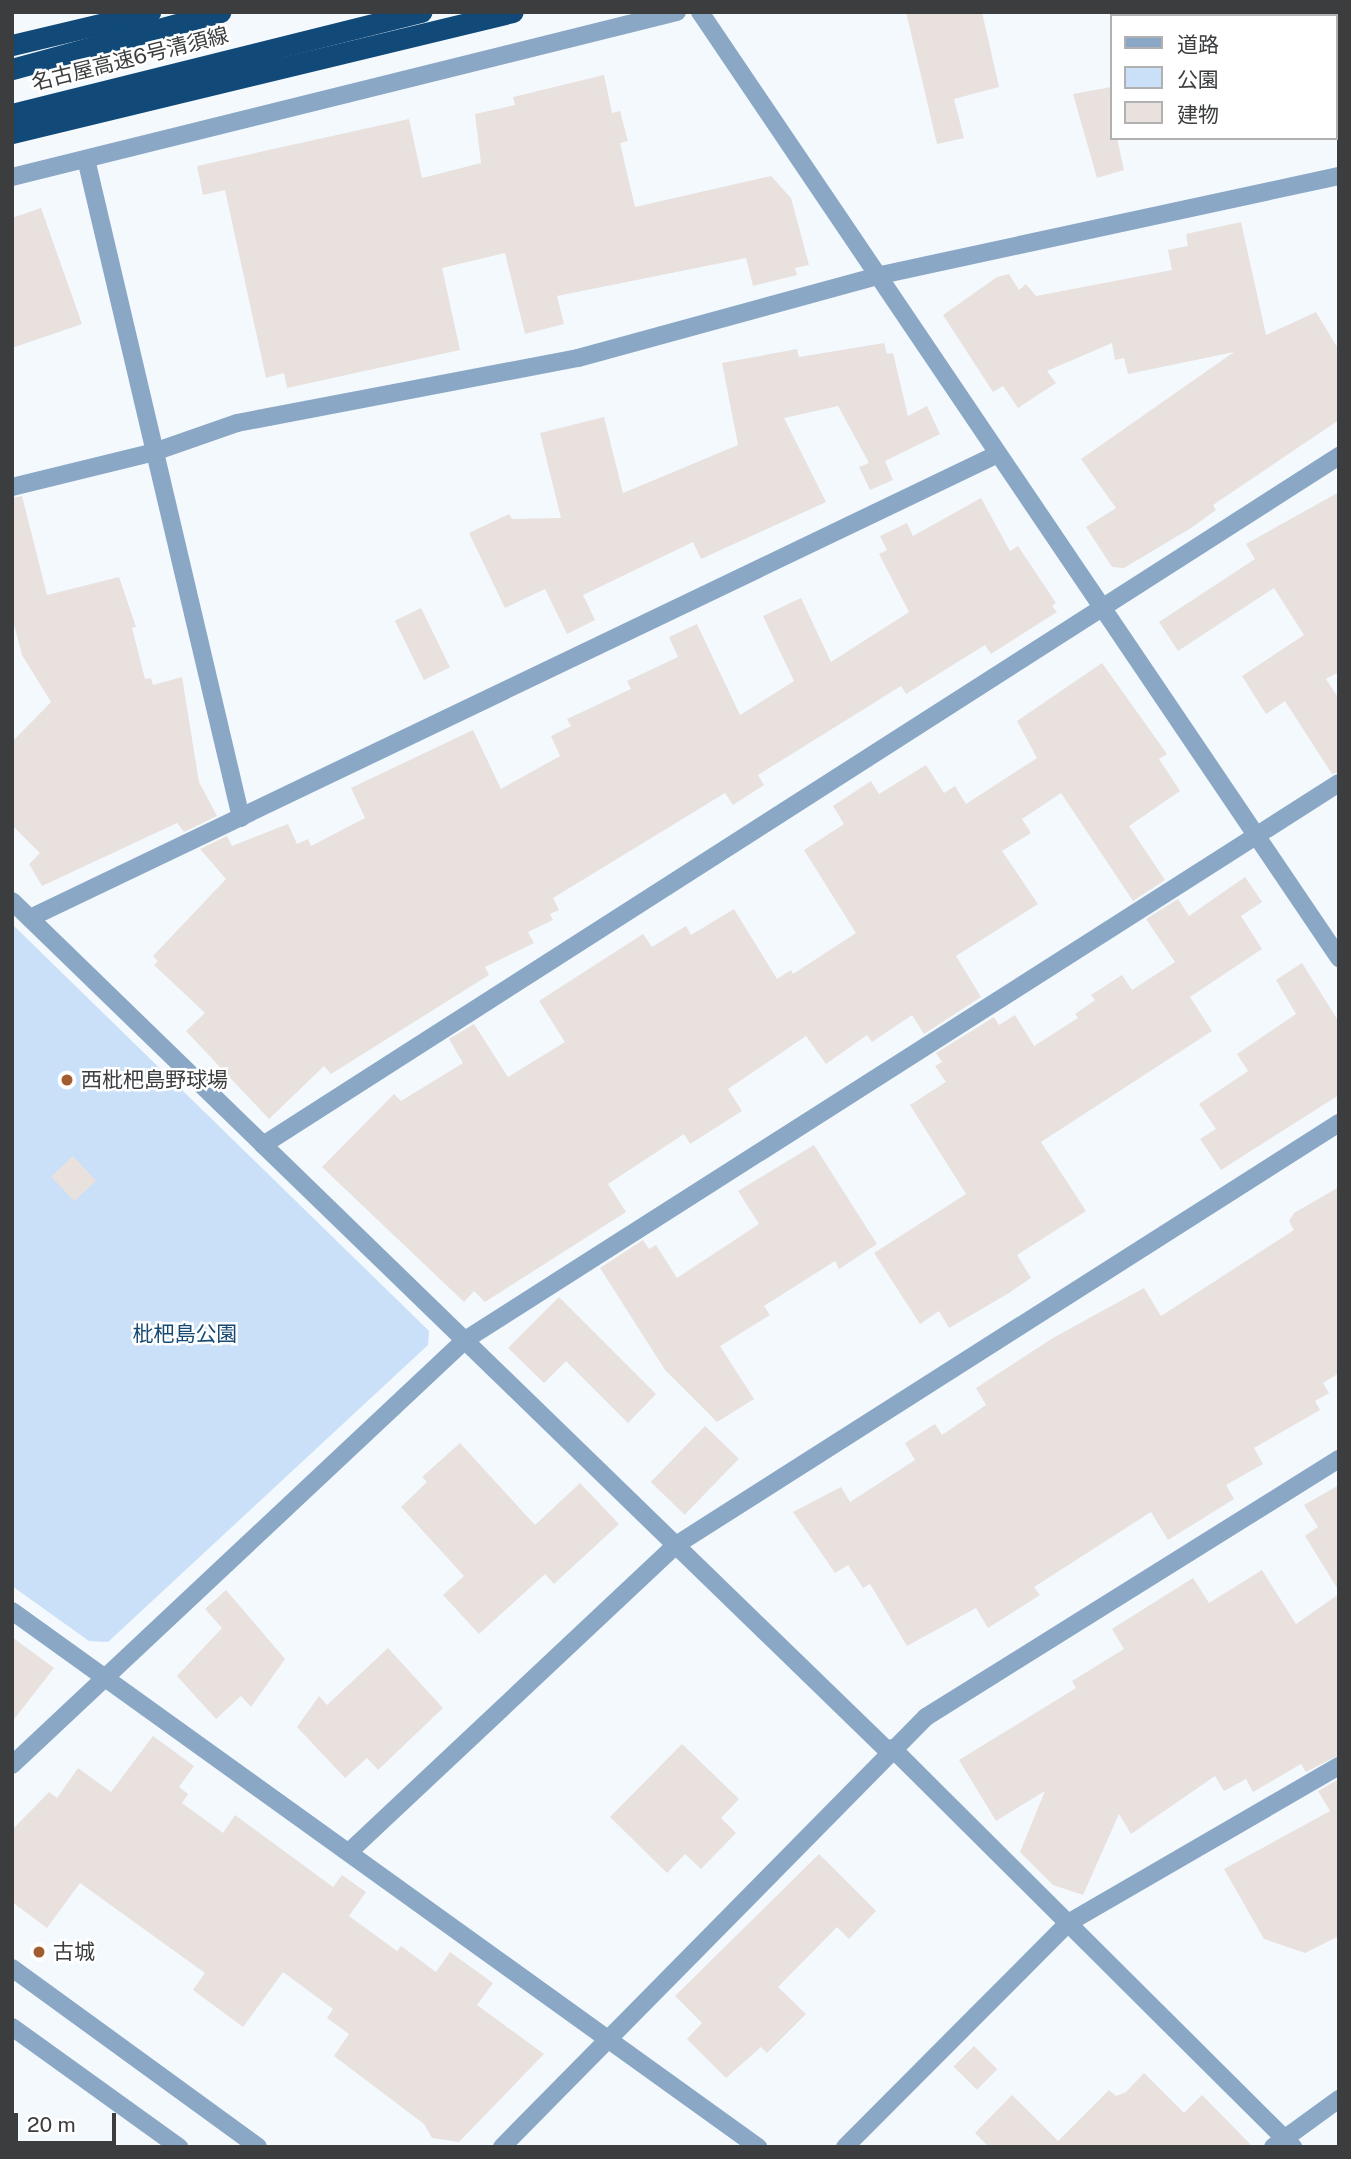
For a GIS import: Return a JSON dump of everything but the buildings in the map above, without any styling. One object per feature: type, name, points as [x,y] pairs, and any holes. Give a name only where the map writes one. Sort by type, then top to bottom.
[{"type":"highway","points":[[12,44],[150,12]]},
{"type":"highway","name":"名古屋高速6号清須線","points":[[12,69],[220,12]]},
{"type":"highway","name":"名古屋高速6号清須線","points":[[12,114],[422,12]]},
{"type":"highway","points":[[12,133],[513,12]]},
{"type":"street","points":[[12,177],[677,12]]},
{"type":"street","points":[[700,12],[881,275],[998,454],[1339,958]]},
{"type":"street","points":[[86,159],[241,818]]},
{"type":"street","points":[[12,487],[154,452],[237,423],[578,358],[881,275],[1339,176]]},
{"type":"street","points":[[30,918],[998,454]]},
{"type":"street","points":[[263,1145],[445,1032],[1101,606],[1339,456]]},
{"type":"street","points":[[12,1765],[465,1340],[1339,783]]},
{"type":"street","points":[[12,901],[1068,1923],[1283,2144],[1339,2099]]},
{"type":"street","points":[[349,1852],[676,1545],[1339,1123]]},
{"type":"street","points":[[502,2147],[890,1749],[926,1717],[1339,1459]]},
{"type":"street","points":[[12,1611],[758,2147]]},
{"type":"street","points":[[845,2147],[1068,1923],[1339,1766]]},
{"type":"street","points":[[12,1968],[258,2147]]},
{"type":"street","points":[[12,2027],[179,2147]]},
{"type":"green space","name":"枇杷島公園","points":[[12,924],[429,1331],[428,1345],[108,1642],[89,1641],[12,1586]]},
{"type":"place","name":"西枇杷島野球場","points":[[67,1080]]},
{"type":"place","name":"古城","points":[[39,1952]]}]
